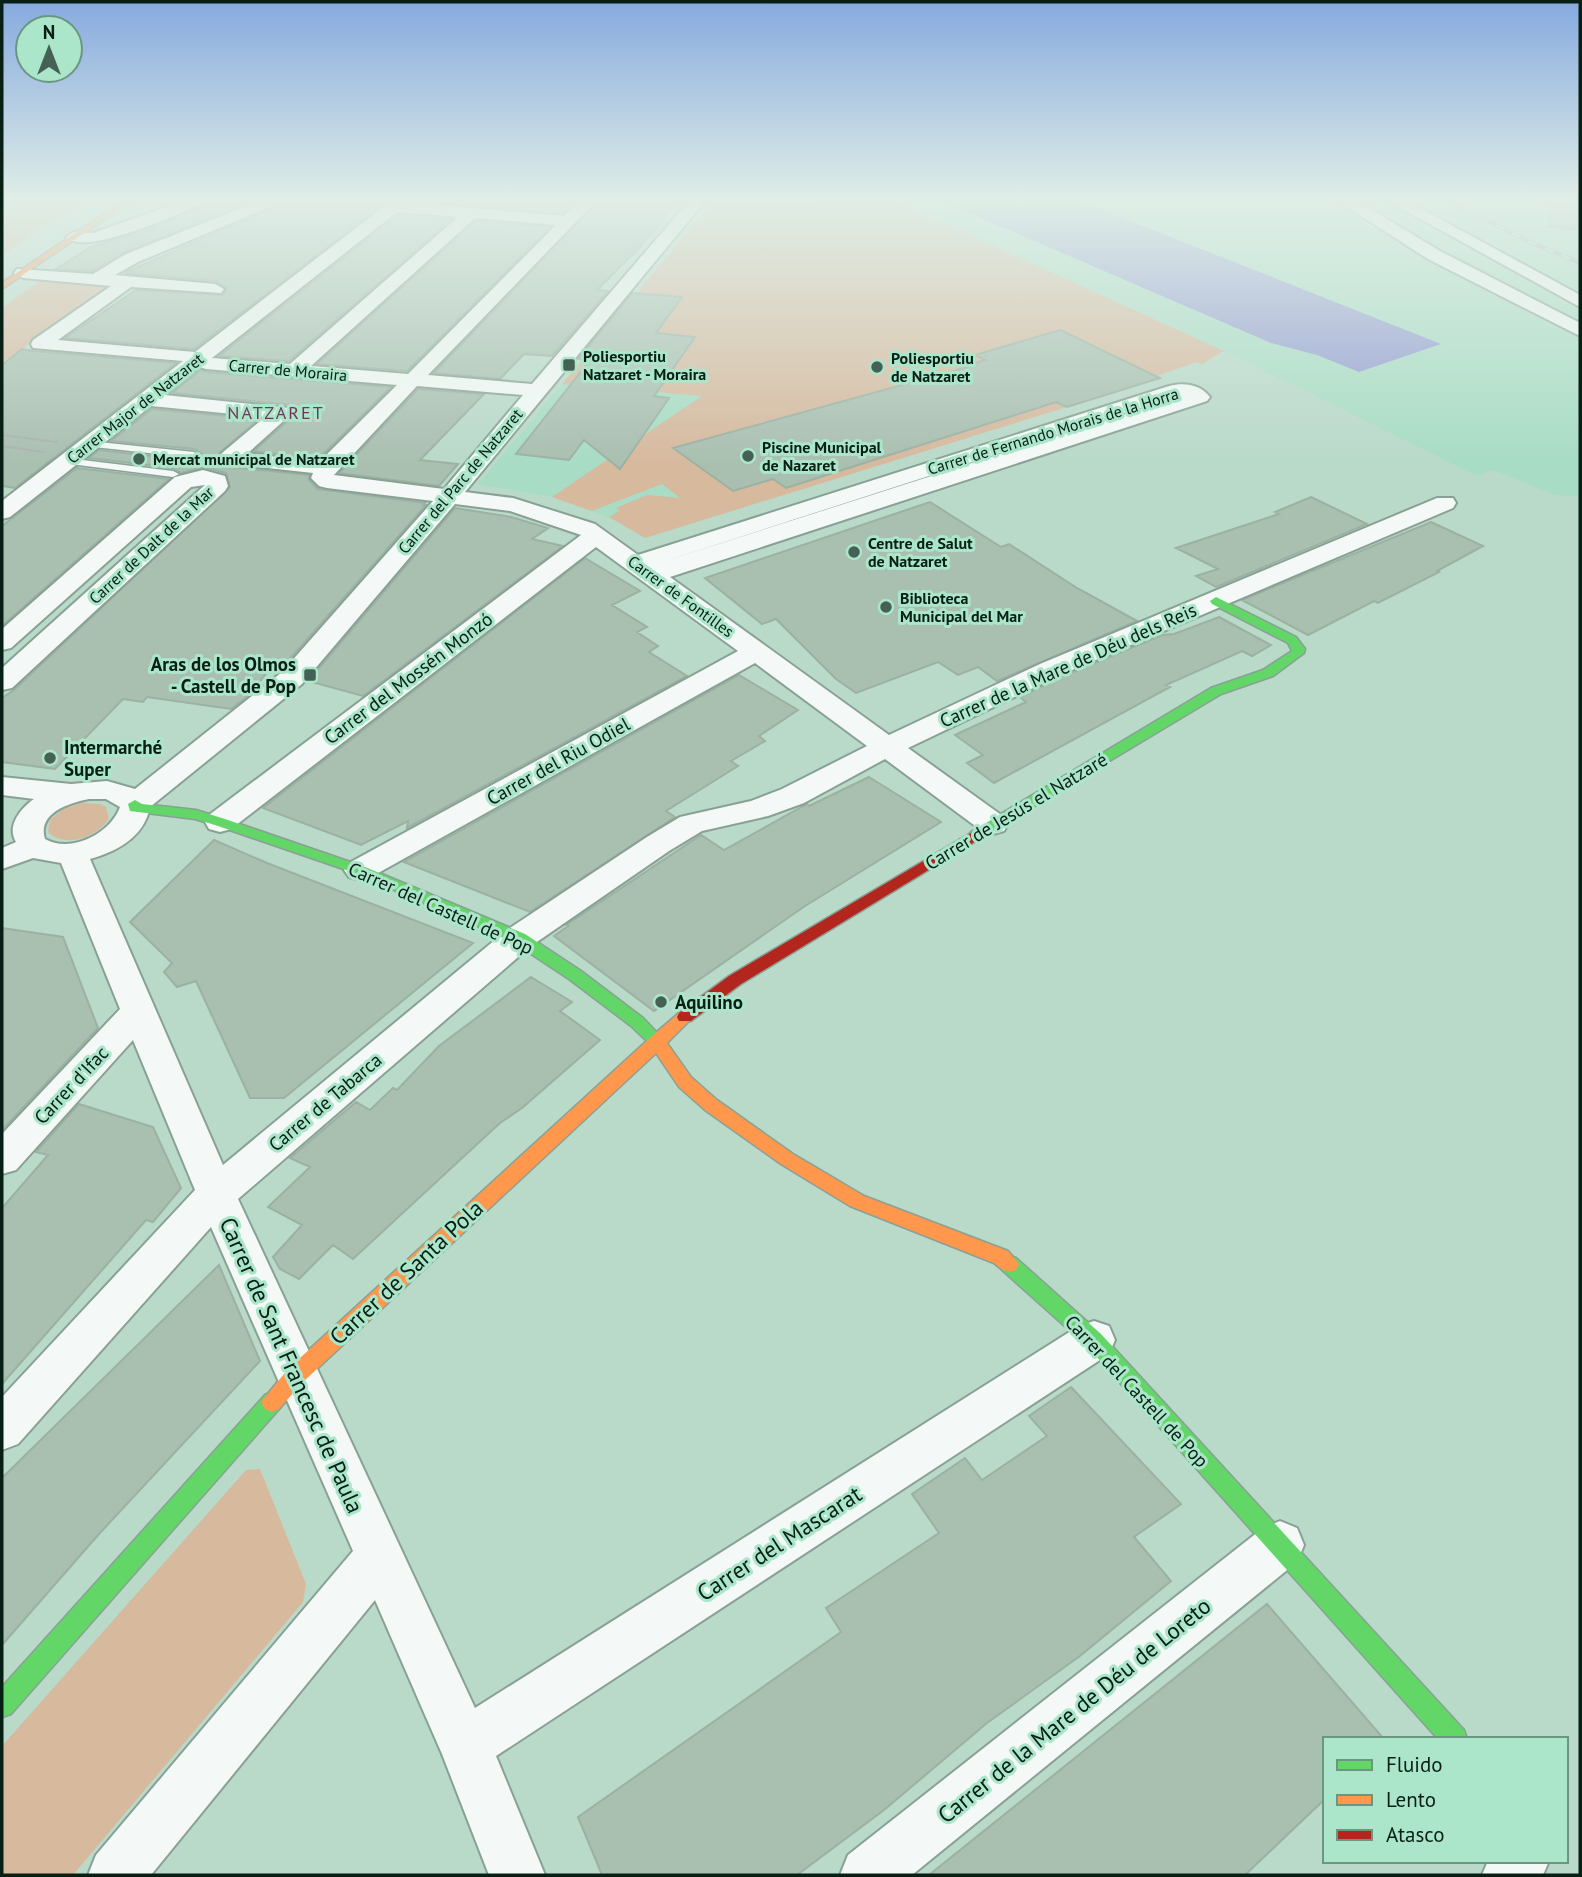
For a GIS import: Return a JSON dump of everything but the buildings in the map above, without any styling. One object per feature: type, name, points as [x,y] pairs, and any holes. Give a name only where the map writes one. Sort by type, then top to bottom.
[{"type":"street","name":"Carrer de Moraira","points":[[118,289],[40,344],[188,356],[197,360],[295,370],[536,390]]},
{"type":"street","points":[[210,289],[215,289]]},
{"type":"street","name":"Carrer Major de Natzaret","points":[[2,512],[289,289]]},
{"type":"street","points":[[295,370],[387,289]]},
{"type":"street","points":[[316,473],[326,468],[504,289]]},
{"type":"street","name":"Carrer del Parc de Natzaret","points":[[47,838],[93,848],[122,833],[135,816],[135,806],[292,678],[451,495],[622,289]]},
{"type":"street","points":[[1498,289],[1580,330]]},
{"type":"street","points":[[1526,289],[1580,319]]},
{"type":"street","points":[[1556,289],[1580,302]]},
{"type":"street","name":"Carrer de Fernando Morais de la Horra","points":[[1175,390],[1192,391],[1200,397],[644,569],[1175,390]]},
{"type":"street","name":"Carrer de Fontilles","points":[[146,399],[282,412],[230,458],[316,473],[327,481],[513,505],[587,529],[993,824]]},
{"type":"street","name":"Carrer de Dalt de la Mar","points":[[2,642],[183,482],[203,477],[217,481],[217,486],[2,682]]},
{"type":"street","name":"Carrer de la Mare de Déu dels Reis","points":[[691,824],[775,804],[1049,670],[1445,503]]},
{"type":"street","name":"Carrer del Mossén Monzó","points":[[220,822],[596,535]]},
{"type":"street","name":"Carrer de Jesús el Natzaré","points":[[658,1042],[735,979],[1216,691],[1268,673],[1298,653],[1297,645],[1292,640],[1216,601]]},
{"type":"street","name":"Carrer del Riu Odiel","points":[[360,870],[756,652]]},
{"type":"street","points":[[2,786],[70,793],[108,789],[121,792],[135,806]]},
{"type":"street","points":[[47,838],[49,803],[70,793]]},
{"type":"street","points":[[2,800],[23,806],[47,838]]},
{"type":"street","name":"Carrer del Castell de Pop","points":[[135,806],[196,814],[360,870],[519,938],[575,975],[658,1042],[685,1082],[711,1105],[787,1159],[857,1201],[1001,1257],[1094,1340],[1453,1737]]},
{"type":"street","name":"Carrer de Tabarca","points":[[2,1429],[216,1194],[519,938],[691,824]]},
{"type":"street","points":[[2,859],[47,838]]},
{"type":"street","name":"Carrer de Sant Francesc de Paula","points":[[47,838],[140,1010],[216,1194],[296,1375],[465,1745],[517,1875]]},
{"type":"street","name":"Carrer d'Ifac","points":[[2,1160],[140,1010]]},
{"type":"street","name":"Carrer de Santa Pola","points":[[2,1705],[296,1375],[658,1042]]},
{"type":"street","name":"Carrer del Mascarat","points":[[465,1745],[1094,1340]]},
{"type":"street","name":"Carrer de la Mare de Déu de Loreto","points":[[868,1875],[1280,1545]]},
{"type":"street","points":[[116,1875],[379,1558]]},
{"type":"lane","points":[[89,444],[194,456]]},
{"type":"lane","points":[[66,461],[173,474]]},
{"type":"shaded area","points":[[29,289],[107,289],[2,363],[2,308]]},
{"type":"shaded area","name":"Poliesportiu de Natzaret","points":[[640,289],[1087,289],[1224,351],[1202,364],[1197,362],[1211,357],[1067,407],[645,538],[609,517],[620,511],[616,508],[647,495],[680,498],[662,484],[592,511],[552,497],[702,396],[562,384]]},
{"type":"shaded area","points":[[1087,289],[1580,289],[1580,496],[1555,495],[1493,470],[1477,476],[1224,351]]},
{"type":"shaded area","points":[[562,384],[703,396],[642,467],[681,498],[613,519],[552,497],[479,484]]},
{"type":"shaded area","points":[[82,803],[106,807],[109,818],[104,825],[89,835],[72,840],[63,840],[48,832],[50,820],[63,809]]},
{"type":"shaded area","points":[[260,1469],[306,1584],[303,1602],[73,1875],[2,1875],[2,1746],[246,1470]]},
{"type":"water","points":[[1145,289],[1301,289],[1441,344],[1359,372],[1317,355],[1271,343]]},
{"type":"tram line","points":[[2,435],[57,442]]},
{"type":"tram line","points":[[2,446],[43,452]]},
{"type":"traffic: fast","points":[[976,835],[1216,691],[1268,673],[1298,653],[1299,649],[1292,640],[1216,601]]},
{"type":"traffic: fast","points":[[135,804],[135,808],[196,815],[220,822],[360,870],[519,938],[575,975],[637,1022],[657,1041]]},
{"type":"traffic: fast","points":[[1009,1264],[1094,1340],[1453,1737]]},
{"type":"traffic: fast","points":[[2,1705],[272,1402]]},
{"type":"traffic: slow","points":[[272,1402],[296,1375],[685,1017]]},
{"type":"traffic: slow","points":[[657,1041],[685,1082],[711,1105],[787,1159],[857,1201],[1001,1257],[1009,1264]]},
{"type":"traffic: jam","points":[[685,1017],[735,980],[976,835]]},
{"type":"place","name":"Poliesportiu Natzaret - Moraira","points":[[569,365]]},
{"type":"place","name":"Poliesportiu de Natzaret","points":[[877,367]]},
{"type":"place","name":"Piscine Municipal de Nazaret","points":[[748,456]]},
{"type":"place","name":"Mercat municipal de Natzaret","points":[[139,459]]},
{"type":"place","name":"Centre de Salut de Natzaret","points":[[854,552]]},
{"type":"place","name":"Biblioteca Municipal del Mar","points":[[886,607]]},
{"type":"place","name":"Aras de los Olmos - Castell de Pop","points":[[310,675]]},
{"type":"place","name":"Intermarché Super","points":[[50,758]]},
{"type":"place","name":"Aquilino","points":[[661,1002]]},
{"type":"district","name":"NATZARET","points":[[276,412]]}]
